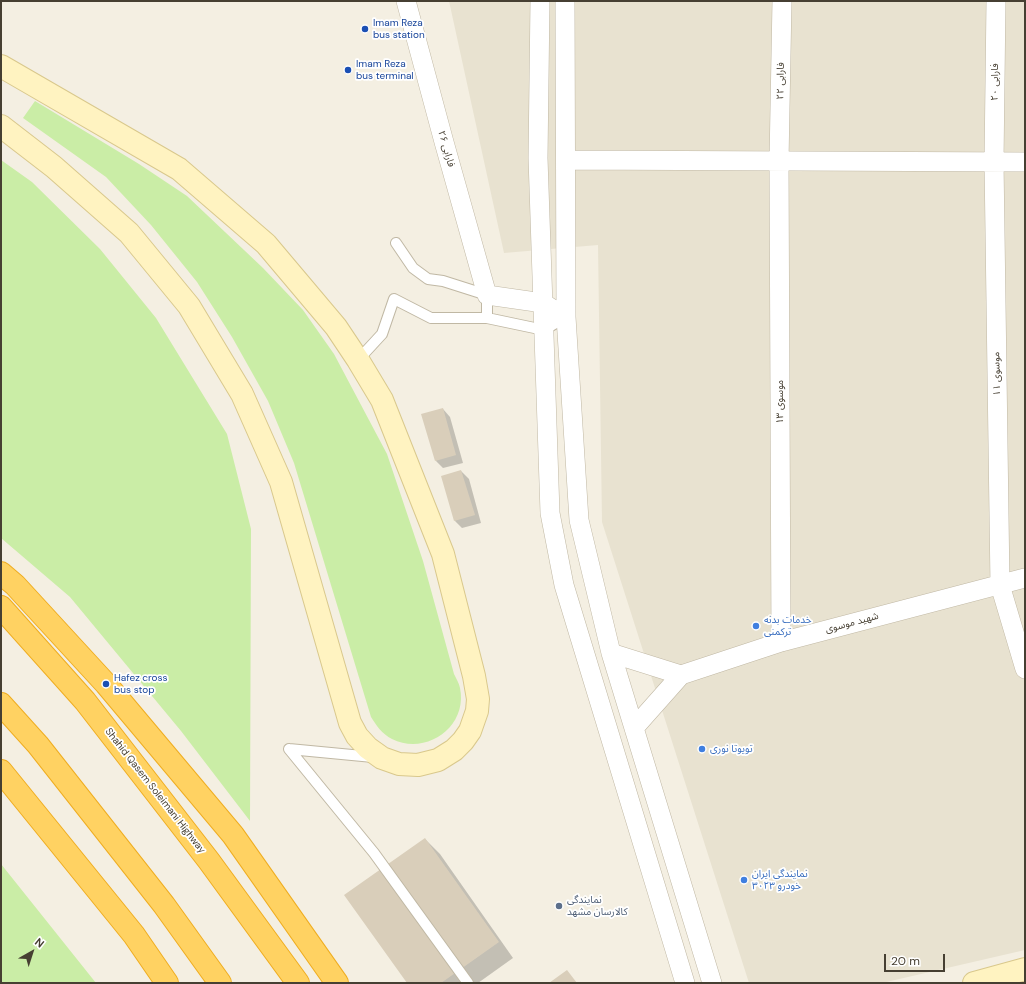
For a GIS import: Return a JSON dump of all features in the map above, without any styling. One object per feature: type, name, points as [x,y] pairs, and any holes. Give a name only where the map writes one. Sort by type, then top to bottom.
[{"type":"highway","points":[[1,573],[15,585],[106,684],[228,829],[337,983]]},
{"type":"highway","name":"Shahid Qasem Soleimani Highway","points":[[1,607],[84,701],[209,861],[298,983]]},
{"type":"highway","points":[[1,704],[43,751],[164,905],[220,983]]},
{"type":"highway","points":[[1,771],[134,935],[167,983]]},
{"type":"main road","points":[[1,66],[179,169],[266,244],[336,326],[382,400],[443,554],[474,676],[478,699],[477,711],[470,731],[454,750],[438,760],[418,765],[399,764],[382,758],[368,748],[357,736],[350,723],[281,482],[242,394],[188,306],[130,233],[54,167],[1,126]]},
{"type":"main road","points":[[974,983],[1014,975]]},
{"type":"street","name":"فارابی ۲۶","points":[[406,1],[446,150],[488,296]]},
{"type":"street","points":[[540,1],[538,158],[550,513],[564,585],[685,983]]},
{"type":"street","points":[[565,1],[566,316],[579,520],[611,653],[712,983]]},
{"type":"street","name":"فارابی ۲۲","points":[[779,161],[782,1]]},
{"type":"street","name":"فارابی ۲۰","points":[[994,162],[996,1]]},
{"type":"street","points":[[566,160],[1025,162]]},
{"type":"street","name":"موسوی ۱۳","points":[[779,161],[781,642]]},
{"type":"street","name":"موسوی ۱۱","points":[[994,162],[1000,585],[1025,669]]},
{"type":"street","points":[[488,296],[543,303],[566,316]]},
{"type":"street","name":"شهید موسوی","points":[[681,675],[781,642],[1025,578]]},
{"type":"street","points":[[611,653],[681,675],[634,728]]},
{"type":"lane","points":[[396,243],[413,268],[428,279],[443,281],[488,296],[487,318]]},
{"type":"lane","points":[[358,360],[382,334],[394,299],[431,318],[487,318],[544,330],[566,316]]},
{"type":"lane","points":[[382,758],[289,749],[374,853],[468,983]]},
{"type":"shaded area","points":[[449,1],[1025,1],[1025,950],[882,983],[749,983],[602,522],[598,245],[504,253]]},
{"type":"green space","points":[[35,101],[139,164],[187,196],[263,268],[303,310],[334,354],[387,454],[423,561],[454,674],[460,686],[461,702],[458,715],[451,726],[431,741],[418,744],[405,743],[392,739],[385,735],[371,717],[294,463],[268,401],[232,337],[197,282],[151,225],[106,177],[23,118]]},
{"type":"green space","points":[[1,160],[32,182],[100,249],[156,318],[227,434],[251,529],[250,821],[181,731],[70,597],[1,538]]},
{"type":"green space","points":[[1,864],[96,983],[1,983]]},
{"type":"building","points":[[443,408],[456,455],[435,461],[421,414]]},
{"type":"building","points":[[461,470],[475,515],[454,521],[441,476]]},
{"type":"building","points":[[425,838],[499,942],[441,983],[407,983],[344,895]]},
{"type":"building","points":[[567,970],[577,983],[549,983]]},
{"type":"place","name":"Imam Reza bus station","points":[[365,29]]},
{"type":"place","name":"Imam Reza bus terminal","points":[[348,70]]},
{"type":"place","name":"خدمات بدنه ترکمنی","points":[[756,626]]},
{"type":"place","name":"Hafez cross bus stop","points":[[106,684]]},
{"type":"place","name":"تویوتا نوری","points":[[702,749]]},
{"type":"place","name":"نمایندگی ایران خودرو ۳۰۲۳","points":[[744,880]]},
{"type":"place","name":"نمایندگی کالارسان مشهد","points":[[559,906]]}]
